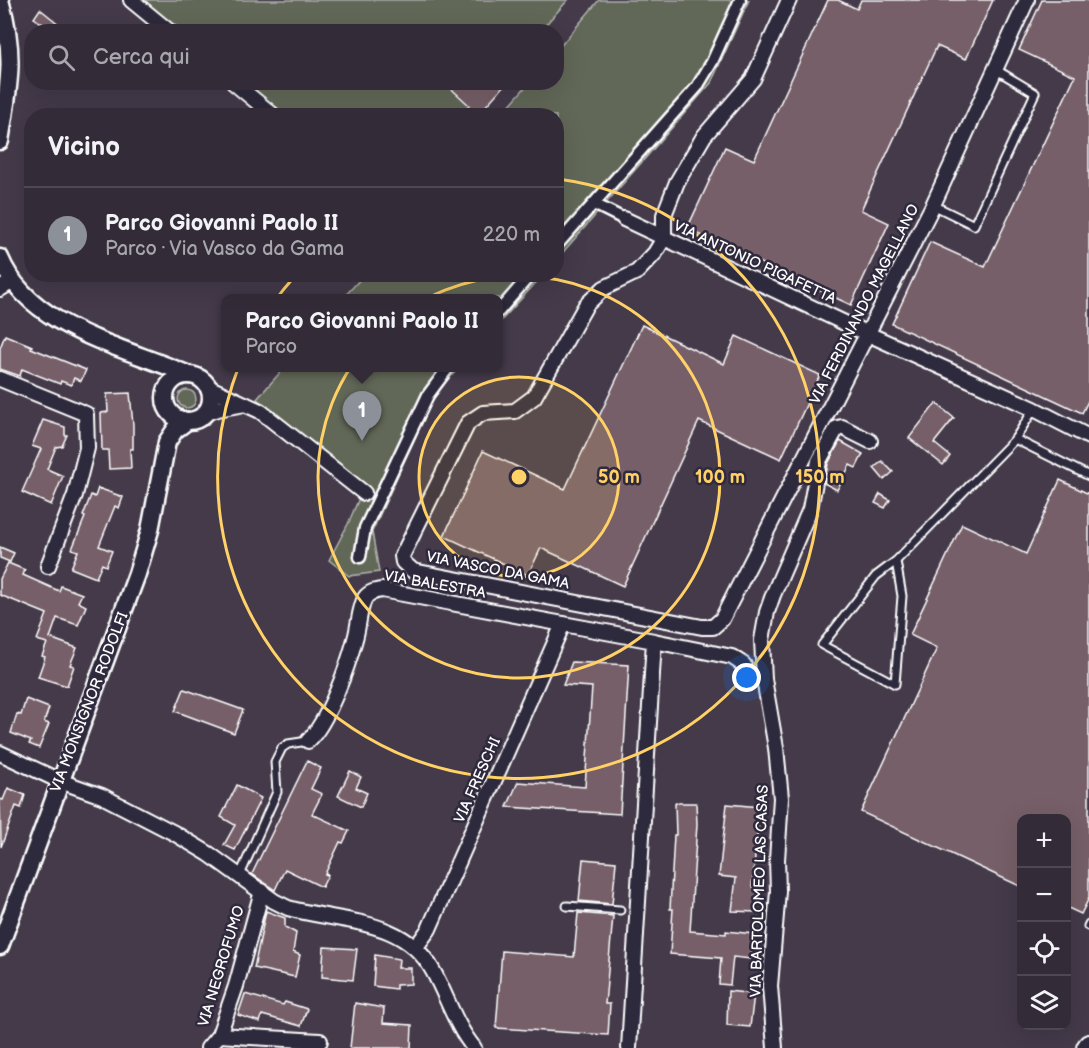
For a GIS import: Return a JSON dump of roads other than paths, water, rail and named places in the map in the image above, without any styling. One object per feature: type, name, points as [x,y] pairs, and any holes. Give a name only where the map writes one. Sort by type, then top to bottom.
[{"type":"street","points":[[0,0],[11,47],[11,66],[0,141]]},
{"type":"street","points":[[131,0],[160,24]]},
{"type":"street","points":[[564,237],[697,87],[712,62],[740,0]]},
{"type":"street","points":[[664,238],[664,215],[677,182],[704,136],[753,79],[789,0]]},
{"type":"street","name":"VIA FERDINANDO MAGELLANO","points":[[722,618],[933,205],[1027,0]]},
{"type":"street","points":[[243,90],[264,108]]},
{"type":"street","name":"VIA ANTONIO PIGAFETTA","points":[[594,204],[868,334],[1034,409],[1089,437]]},
{"type":"street","name":"VIA VASCO DA GAMA","points":[[664,238],[655,253],[636,272],[604,288],[586,305],[534,397],[515,411],[483,413],[468,423],[402,556],[403,562],[413,571],[702,627],[713,627],[722,618]]},
{"type":"street","points":[[0,258],[6,285],[58,321],[197,377],[208,387],[260,411],[377,504]]},
{"type":"street","points":[[503,305],[524,282]]},
{"type":"street","name":"VIA MONSIGNOR RODOLFI","points":[[153,361],[164,382],[165,400],[169,411],[164,454]]},
{"type":"street","points":[[360,556],[365,528],[428,395],[445,372]]},
{"type":"street","points":[[165,394],[174,380],[189,375]]},
{"type":"street","points":[[0,379],[86,414],[87,448],[75,495],[48,566]]},
{"type":"street","points":[[205,413],[211,400],[208,387]]},
{"type":"street","points":[[205,413],[245,404]]},
{"type":"street","points":[[169,411],[180,420],[187,421]]},
{"type":"street","name":"VIA MONSIGNOR RODOLFI","points":[[0,946],[137,574],[150,530],[167,442],[175,430],[187,421],[205,413]]},
{"type":"street","name":"VIA BARTOLOMEO LAS CASAS","points":[[775,1048],[770,986],[778,891],[777,860],[781,798],[776,748],[764,679],[762,640],[764,625],[773,595],[810,509],[819,461],[837,428],[842,427],[870,441]]},
{"type":"street","name":"VIA BALESTRA","points":[[308,741],[317,732],[345,670],[365,598],[375,591],[382,590],[654,641],[732,657],[744,665]]},
{"type":"street","name":"VIA FRESCHI","points":[[416,947],[429,929],[563,624]]},
{"type":"street","points":[[629,1048],[654,641]]},
{"type":"street","points":[[0,753],[60,781],[102,796],[164,827],[209,854],[288,908],[386,929],[399,935],[416,947],[434,972],[461,1030],[474,1048]]},
{"type":"street","name":"VIA NEGROFUMO","points":[[208,1048],[219,1035],[236,986],[262,891]]},
{"type":"street","points":[[219,1035],[320,1041]]},
{"type":"lane","points":[[933,205],[974,225],[1035,93],[995,69]]},
{"type":"lane","points":[[896,561],[902,596],[895,684],[822,645],[876,576],[896,561],[1015,439],[1034,409]]},
{"type":"lane","points":[[1015,439],[1089,476]]},
{"type":"lane","points":[[240,875],[277,792],[274,762],[282,748],[288,744],[308,741]]},
{"type":"lane","points":[[567,906],[620,910]]},
{"type":"place","name":"Parco Giovanni Paolo II","points":[[362,441]]}]
